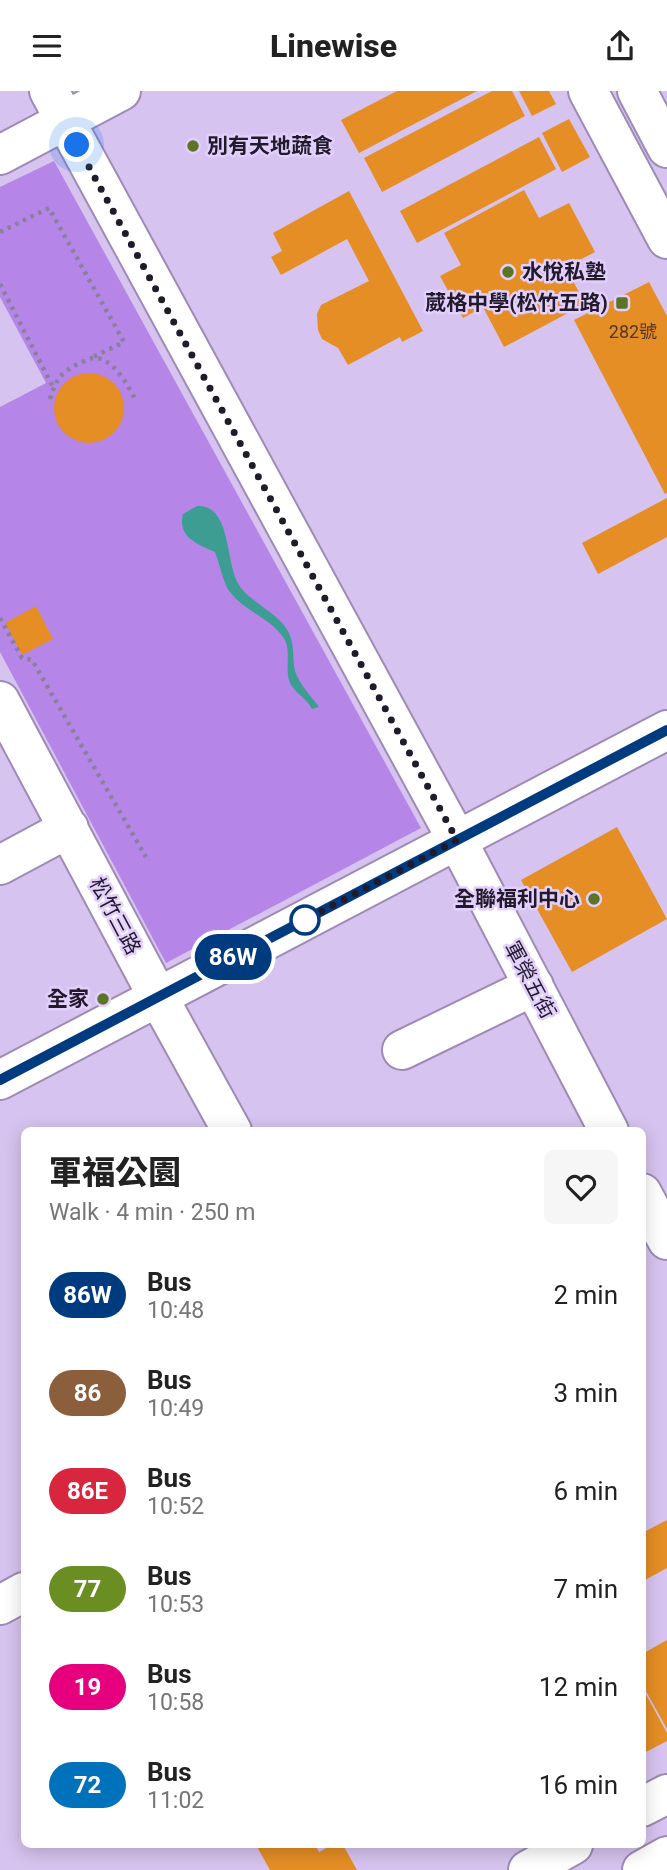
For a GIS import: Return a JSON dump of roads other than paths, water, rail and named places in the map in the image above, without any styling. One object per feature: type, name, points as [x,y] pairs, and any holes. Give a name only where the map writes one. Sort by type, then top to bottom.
[{"type":"street","points":[[0,155],[57,106],[121,91]]},
{"type":"street","points":[[588,91],[667,239]]},
{"type":"street","points":[[636,91],[667,148]]},
{"type":"street","name":"軍榮五街","points":[[57,106],[457,840],[608,1127]]},
{"type":"street","name":"松竹三路","points":[[0,701],[230,1127]]},
{"type":"street","points":[[0,1080],[667,730]]},
{"type":"street","points":[[0,865],[69,828]]},
{"type":"street","points":[[402,1050],[534,986]]},
{"type":"street","points":[[646,1201],[667,1240]]},
{"type":"street","points":[[646,1259],[667,1247]]},
{"type":"street","points":[[0,1605],[21,1594]]},
{"type":"street","points":[[646,1805],[667,1794]]},
{"type":"street","points":[[528,1870],[568,1848]]},
{"type":"street","points":[[642,1870],[667,1856]]},
{"type":"place","name":"別有天地蔬食","points":[[193,146]]},
{"type":"place","name":"水悅私塾","points":[[508,272]]},
{"type":"place","name":"葳格中學(松竹五路)","points":[[622,303]]},
{"type":"place","name":"全聯福利中心","points":[[594,899]]},
{"type":"place","name":"全家","points":[[103,999]]}]
